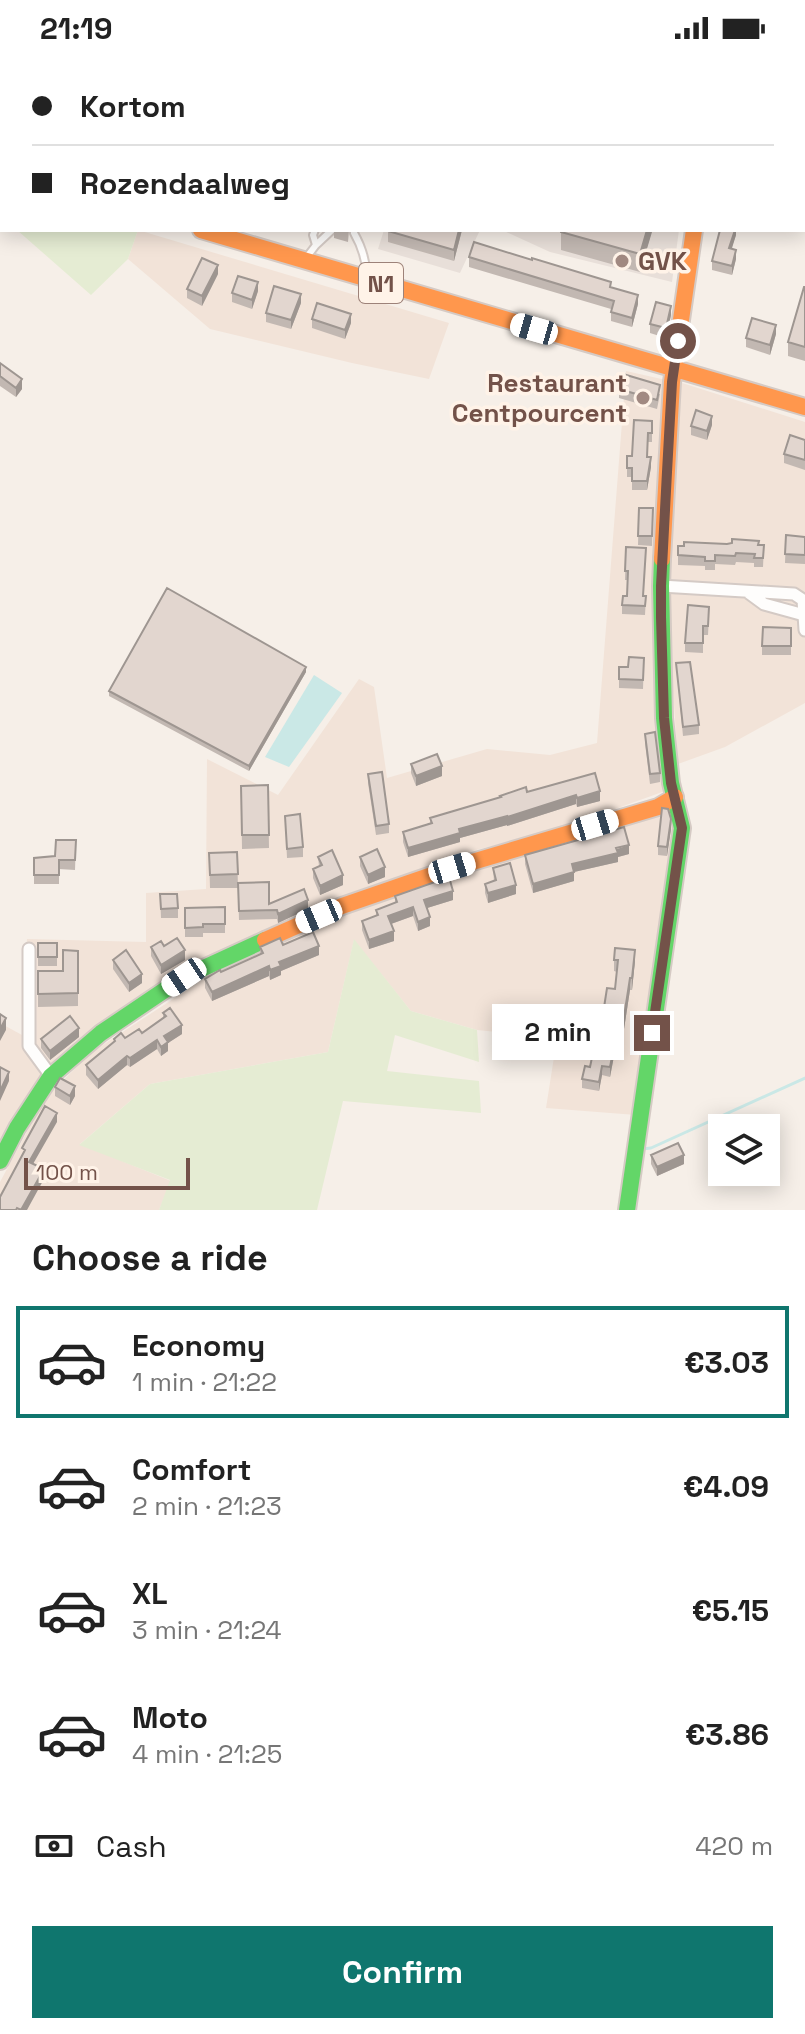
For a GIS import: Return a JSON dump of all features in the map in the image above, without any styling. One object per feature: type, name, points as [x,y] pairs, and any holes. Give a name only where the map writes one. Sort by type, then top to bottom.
[{"type":"street","name":"N1","points":[[208,232],[805,407]]},
{"type":"street","points":[[627,1210],[682,828],[664,718],[661,586],[674,369],[694,232]]},
{"type":"street","points":[[661,586],[794,594],[803,600],[805,630]]},
{"type":"street","points":[[748,592],[764,604],[804,615]]},
{"type":"street","points":[[0,1161],[17,1128],[51,1076],[101,1033],[184,977],[356,901],[452,868],[658,807],[675,797]]},
{"type":"street","points":[[29,949],[29,1046],[51,1076]]},
{"type":"lane","points":[[314,232],[316,245]]},
{"type":"lane","points":[[304,260],[330,232]]},
{"type":"lane","points":[[359,241],[362,232]]},
{"type":"lane","points":[[354,233],[366,263],[367,279]]},
{"type":"shaded area","points":[[137,232],[145,232],[449,323],[429,379],[210,329],[128,259]]},
{"type":"shaded area","points":[[383,232],[479,232],[460,273],[378,249]]},
{"type":"shaded area","points":[[506,232],[679,232],[672,282],[550,252]]},
{"type":"shaded area","points":[[626,371],[666,380],[654,627],[665,791],[557,830],[476,850],[350,893],[178,974],[104,1021],[76,1043],[36,1082],[0,1145],[0,1023],[22,1035],[27,939],[146,942],[146,893],[206,889],[207,759],[278,795],[359,679],[374,687],[387,778],[487,749],[550,755],[597,743]]},
{"type":"shaded area","points":[[679,382],[805,422],[805,703],[725,747],[678,764],[668,616],[669,503]]},
{"type":"shaded area","points":[[675,810],[679,820],[636,1115],[546,1108],[557,1038],[477,1030],[411,1011],[354,940],[328,1052],[150,1084],[80,1144],[171,1181],[159,1210],[0,1210],[0,1182],[45,1098],[92,1052],[222,967],[340,916],[457,875]]},
{"type":"green space","points":[[19,232],[137,232],[128,259],[91,295]]},
{"type":"green space","points":[[354,939],[411,1011],[477,1030],[479,1062],[395,1035],[387,1071],[479,1081],[481,1113],[343,1101],[317,1210],[159,1210],[170,1180],[79,1145],[150,1084],[328,1052]]},
{"type":"water","points":[[314,675],[342,693],[289,767],[265,757]]},
{"type":"building","points":[[391,232],[458,232],[454,250]]},
{"type":"building","points":[[561,232],[646,232],[640,254]]},
{"type":"building","points":[[719,232],[734,232],[729,248],[736,250],[732,266],[712,261]]},
{"type":"building","points":[[474,242],[611,282],[610,287],[638,295],[632,318],[611,312],[614,301],[469,257]]},
{"type":"building","points":[[202,258],[218,265],[202,296],[187,289]]},
{"type":"building","points":[[238,276],[258,282],[252,300],[232,293]]},
{"type":"building","points":[[274,286],[301,294],[291,320],[266,313]]},
{"type":"building","points":[[805,287],[805,347],[788,342]]},
{"type":"building","points":[[656,302],[671,306],[666,328],[650,324]]},
{"type":"building","points":[[317,303],[351,314],[345,330],[312,319]]},
{"type":"building","points":[[752,318],[776,325],[770,345],[746,338]]},
{"type":"building","points":[[0,363],[22,379],[16,388],[0,376]]},
{"type":"building","points":[[623,374],[660,385],[657,400],[619,389]]},
{"type":"building","points":[[696,410],[712,416],[707,431],[691,426]]},
{"type":"building","points":[[634,420],[652,421],[652,433],[648,433],[647,457],[651,457],[647,481],[632,481],[632,468],[627,468],[627,456],[632,456]]},
{"type":"building","points":[[790,435],[805,440],[805,460],[784,454]]},
{"type":"building","points":[[639,508],[653,508],[652,536],[638,536]]},
{"type":"building","points":[[786,535],[805,537],[805,555],[785,554]]},
{"type":"building","points":[[732,539],[759,541],[758,545],[764,545],[763,558],[754,558],[755,554],[736,553],[735,556],[715,555],[715,561],[705,561],[705,557],[678,555],[678,546],[684,546],[684,542],[727,544],[732,543]]},
{"type":"building","points":[[626,547],[646,548],[645,606],[622,605],[623,596],[627,596]]},
{"type":"building","points":[[167,588],[306,667],[249,766],[109,691]]},
{"type":"building","points":[[688,605],[709,607],[708,626],[703,626],[703,643],[685,643]]},
{"type":"building","points":[[763,627],[791,628],[791,646],[762,646]]},
{"type":"building","points":[[629,657],[644,658],[643,680],[619,679],[619,667],[628,667]]},
{"type":"building","points":[[690,662],[699,725],[683,727],[676,663]]},
{"type":"building","points":[[655,732],[660,773],[650,774],[645,734]]},
{"type":"building","points":[[437,754],[442,766],[416,776],[411,764]]},
{"type":"building","points":[[382,772],[389,824],[376,826],[368,774]]},
{"type":"building","points":[[595,773],[600,791],[459,829],[460,833],[408,848],[403,832],[432,823],[430,818],[526,787],[527,792]]},
{"type":"building","points":[[268,785],[269,835],[242,835],[241,786]]},
{"type":"building","points":[[662,808],[668,809],[671,819],[667,847],[658,846]]},
{"type":"building","points":[[300,814],[303,847],[287,849],[285,816]]},
{"type":"building","points":[[624,827],[629,845],[616,848],[618,853],[572,864],[574,872],[533,884],[525,855]]},
{"type":"building","points":[[56,840],[76,840],[75,860],[59,860],[59,875],[34,875],[34,858],[55,856]]},
{"type":"building","points":[[377,849],[385,867],[368,875],[360,857]]},
{"type":"building","points":[[332,850],[343,875],[320,886],[313,869],[322,865],[318,857]]},
{"type":"building","points":[[237,852],[238,874],[210,875],[209,853]]},
{"type":"building","points":[[510,863],[516,885],[488,893],[485,884],[496,880],[493,868]]},
{"type":"building","points":[[449,877],[453,891],[424,900],[430,917],[418,922],[413,907],[388,916],[394,931],[369,940],[362,921],[378,915],[376,910],[397,902],[395,896]]},
{"type":"building","points":[[269,882],[269,904],[304,889],[308,900],[278,914],[277,910],[239,911],[238,883]]},
{"type":"building","points":[[160,894],[177,894],[178,908],[161,909]]},
{"type":"building","points":[[225,907],[225,924],[185,928],[185,908]]},
{"type":"building","points":[[313,932],[319,946],[279,962],[281,966],[270,970],[269,966],[212,992],[205,979],[263,953],[260,947],[280,938],[283,945]]},
{"type":"building","points":[[177,938],[185,950],[161,965],[151,947],[161,941],[164,946]]},
{"type":"building","points":[[38,943],[57,943],[57,957],[38,957]]},
{"type":"building","points":[[615,948],[635,950],[624,1017],[603,1014],[607,988],[615,989],[618,960],[614,960]]},
{"type":"building","points":[[63,950],[78,951],[78,993],[38,994],[38,971],[63,971]]},
{"type":"building","points":[[126,950],[142,974],[129,983],[113,960]]},
{"type":"building","points":[[170,1008],[182,1025],[164,1036],[168,1042],[161,1047],[157,1040],[130,1058],[127,1056],[98,1080],[86,1065],[121,1033],[125,1038],[139,1029],[142,1033],[166,1016],[163,1013]]},
{"type":"building","points":[[0,1014],[6,1018],[0,1029]]},
{"type":"building","points":[[70,1016],[79,1028],[50,1051],[41,1039]]},
{"type":"building","points":[[595,1043],[614,1047],[610,1067],[602,1066],[599,1082],[582,1079],[585,1066],[590,1067]]},
{"type":"building","points":[[0,1067],[9,1072],[0,1091]]},
{"type":"building","points":[[60,1078],[75,1086],[70,1096],[55,1087]]},
{"type":"building","points":[[45,1106],[57,1113],[29,1162],[44,1169],[21,1210],[0,1210],[0,1197]]},
{"type":"building","points":[[678,1143],[684,1155],[657,1167],[651,1155]]},
{"type":"waterway","points":[[642,1149],[651,1148],[805,1078]]},
{"type":"traffic: fast","points":[[627,1210],[682,828],[671,783],[664,718],[662,559]]},
{"type":"traffic: fast","points":[[0,1161],[17,1128],[51,1076],[101,1033],[184,977],[265,940]]},
{"type":"traffic: slow","points":[[208,232],[805,407]]},
{"type":"traffic: slow","points":[[662,559],[672,382],[694,232]]},
{"type":"traffic: slow","points":[[265,940],[342,906],[452,868],[658,807],[675,797]]},
{"type":"place","name":"GVK","points":[[622,261]]},
{"type":"place","name":"Restaurant Centpourcent","points":[[643,398]]},
{"type":"route","points":[[652,1033],[682,828],[671,783],[661,648],[667,472],[672,382],[678,341]]}]
